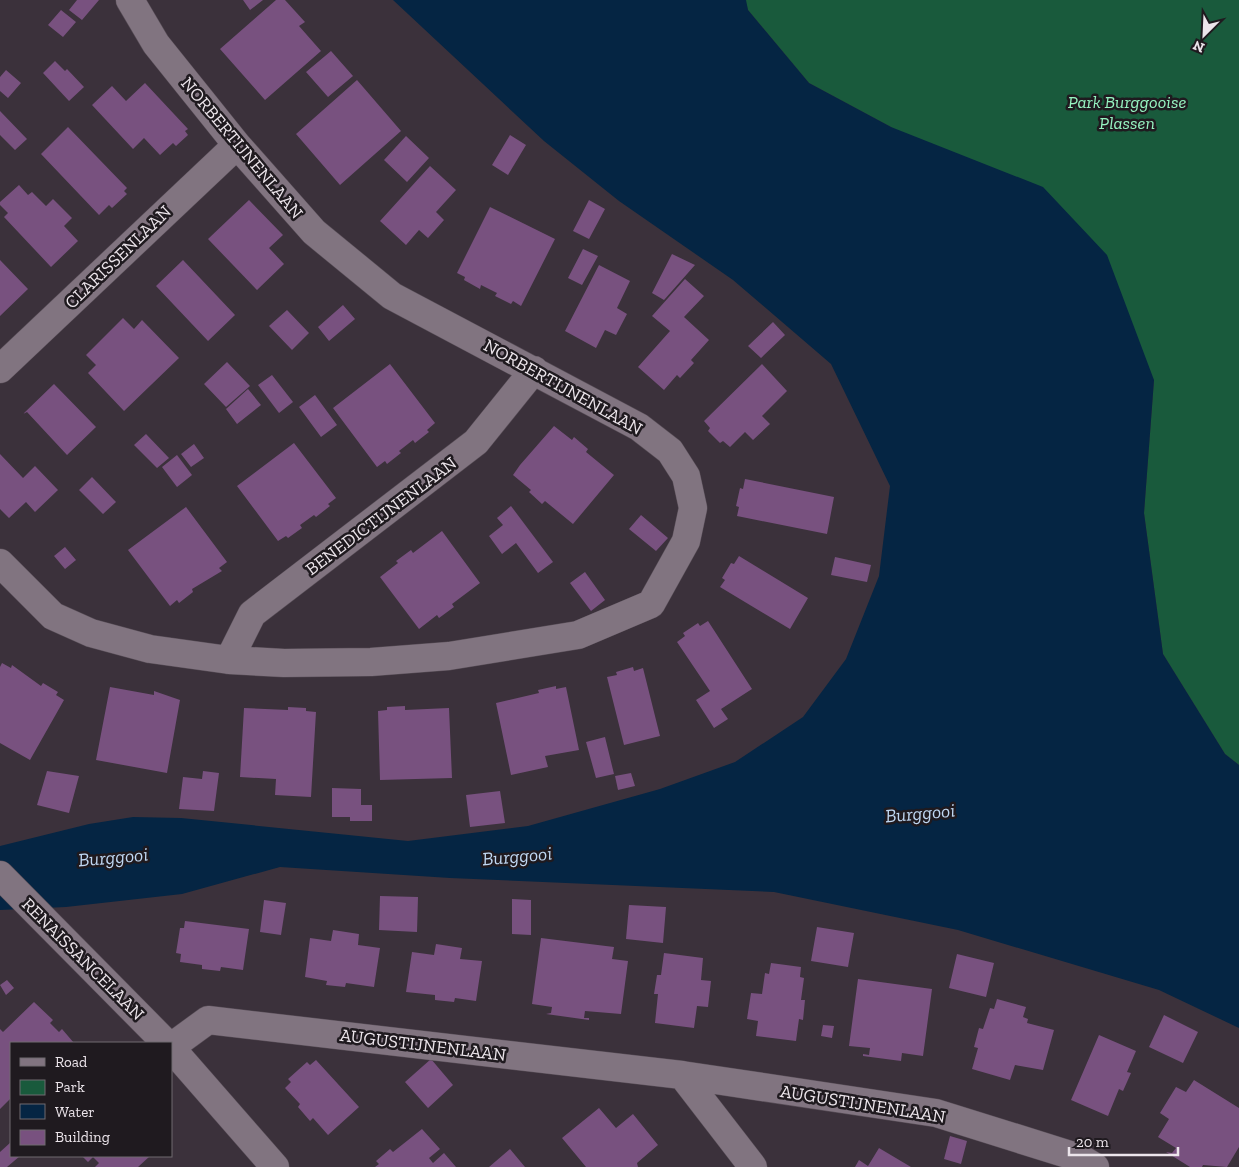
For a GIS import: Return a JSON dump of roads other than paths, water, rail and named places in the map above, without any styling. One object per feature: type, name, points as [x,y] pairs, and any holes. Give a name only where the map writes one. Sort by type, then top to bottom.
[{"type":"street","name":"NORBERTIJNENLAAN","points":[[0,563],[53,616],[91,634],[150,649],[230,660],[284,663],[371,662],[449,656],[578,635],[651,604],[686,541],[692,508],[686,476],[670,451],[639,427],[392,296],[314,232],[237,144],[156,44],[130,0]]},
{"type":"street","name":"CLARISSENLAAN","points":[[0,369],[237,144]]},
{"type":"street","name":"BENEDICTIJNENLAAN","points":[[230,660],[252,614],[476,442],[534,370]]},
{"type":"street","name":"RENAISSANCELAAN","points":[[0,875],[165,1042]]},
{"type":"street","name":"AUGUSTIJNENLAAN","points":[[172,1046],[208,1020],[682,1075],[936,1113],[1080,1158],[1095,1167]]},
{"type":"street","points":[[172,1048],[275,1167]]},
{"type":"street","points":[[682,1075],[753,1167]]},
{"type":"water","name":"Burggooi","points":[[393,0],[746,0],[748,10],[809,83],[891,127],[1043,187],[1107,255],[1154,380],[1144,513],[1163,654],[1225,754],[1239,765],[1239,1028],[1159,990],[958,930],[774,892],[450,878],[280,867],[182,894],[66,907],[0,910],[0,846],[89,824],[133,817],[181,818],[408,841],[528,826],[660,789],[735,762],[803,717],[846,659],[879,576],[890,486],[831,364],[733,280],[619,201],[544,141]]},
{"type":"park label","name":"Park Burggooise Plassen","points":[[1127,112]]}]
